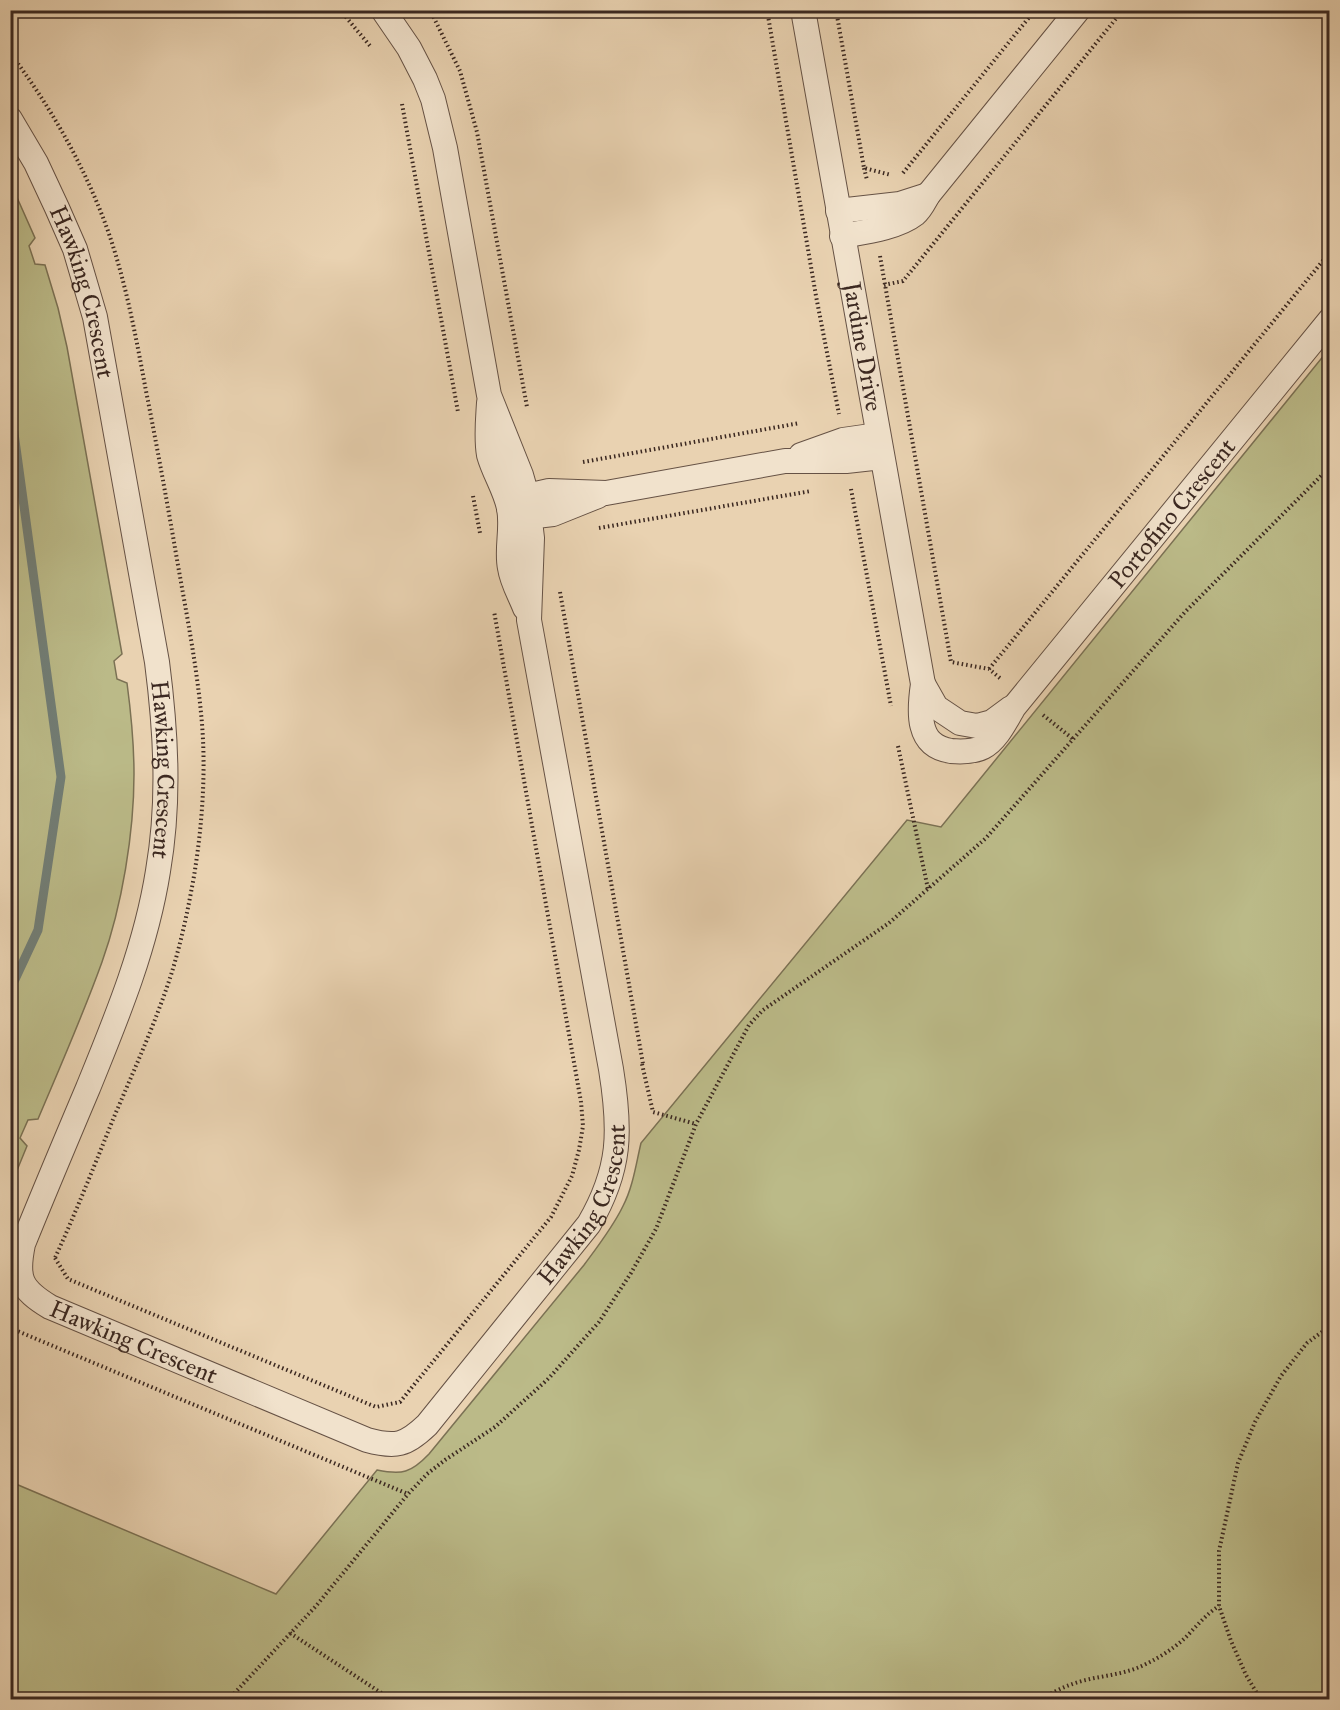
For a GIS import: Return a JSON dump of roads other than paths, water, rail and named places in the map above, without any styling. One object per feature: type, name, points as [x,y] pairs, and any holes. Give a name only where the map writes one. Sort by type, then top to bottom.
[{"type":"street","name":"Hawking Crescent","points":[[10,119],[36,163],[75,249],[95,317],[157,662],[166,753],[166,792],[158,871],[149,917],[137,959],[110,1034],[23,1244],[20,1275],[31,1295],[50,1308],[367,1440],[388,1445],[398,1444],[407,1441],[428,1425],[589,1224],[602,1203],[611,1179],[618,1126],[617,1103],[529,620],[510,568],[511,532],[522,506],[504,492],[490,456],[487,437],[489,395],[439,122],[429,89],[414,58],[383,10]]},
{"type":"street","name":"Jardine Drive","points":[[803,10],[923,684],[920,705],[922,728],[929,741],[944,750],[964,752]]},
{"type":"street","points":[[842,236],[900,204],[928,195],[1078,10]]},
{"type":"street","points":[[838,211],[874,219]]},
{"type":"street","name":"Portofino Crescent","points":[[964,752],[984,746],[996,735],[1018,702],[1329,320]]},
{"type":"street","points":[[522,506],[549,491],[606,493],[880,446]]},
{"type":"street","name":"Jardine Drive","points":[[923,684],[936,707],[960,723]]},
{"type":"street","name":"Portofino Crescent","points":[[960,723],[977,726],[992,722],[1018,702]]},
{"type":"waterway","points":[[10,404],[61,777],[38,930],[10,990]]}]
